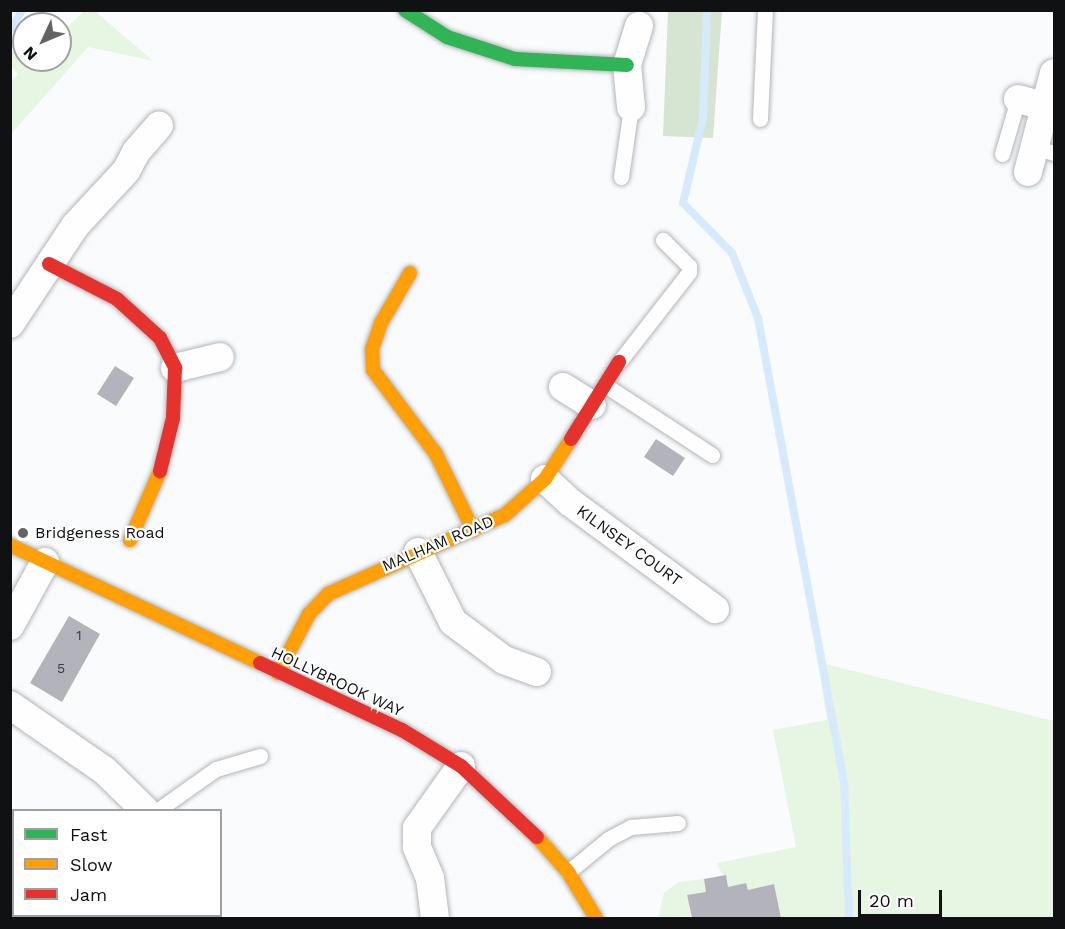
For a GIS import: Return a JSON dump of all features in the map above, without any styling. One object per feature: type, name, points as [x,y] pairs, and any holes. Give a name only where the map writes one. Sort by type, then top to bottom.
[{"type":"street","points":[[405,10],[447,37],[515,59],[627,65]]},
{"type":"street","points":[[631,107],[627,65],[640,18]]},
{"type":"street","points":[[1039,157],[1045,106],[1054,73]]},
{"type":"street","points":[[1018,99],[1045,106]]},
{"type":"street","points":[[10,324],[75,226],[126,171],[136,152],[159,126]]},
{"type":"street","points":[[49,264],[117,299],[160,338],[175,368],[173,417],[158,477],[130,540]]},
{"type":"street","points":[[410,273],[381,323],[372,349],[373,370],[436,454],[473,530]]},
{"type":"street","points":[[175,368],[220,357]]},
{"type":"street","name":"MALHAM ROAD","points":[[278,673],[309,615],[328,594],[505,515],[545,479],[619,362]]},
{"type":"street","points":[[563,387],[598,395]]},
{"type":"street","name":"KILNSEY COURT","points":[[545,479],[586,515],[715,609]]},
{"type":"street","name":"HOLLYBROOK WAY","points":[[10,545],[402,730],[460,766],[519,819],[568,872],[597,918]]},
{"type":"street","points":[[418,552],[453,622],[504,660],[537,672]]},
{"type":"street","points":[[10,626],[45,562]]},
{"type":"street","points":[[10,705],[104,770],[144,809]]},
{"type":"street","points":[[435,918],[430,878],[417,847],[417,828],[460,766]]},
{"type":"lane","points":[[760,119],[765,10]]},
{"type":"lane","points":[[1002,154],[1018,99]]},
{"type":"lane","points":[[621,177],[631,107]]},
{"type":"lane","points":[[619,362],[689,272],[689,266],[663,240]]},
{"type":"lane","points":[[598,395],[712,455]]},
{"type":"lane","points":[[159,809],[216,768],[260,756]]},
{"type":"lane","points":[[568,872],[608,839],[631,827],[678,823]]},
{"type":"green space","points":[[85,10],[95,11],[153,61],[88,47],[72,65],[72,23]]},
{"type":"green space","points":[[668,11],[722,11],[713,138],[663,136]]},
{"type":"green space","points":[[16,72],[66,72],[11,134],[11,82],[18,74]]},
{"type":"green space","points":[[818,662],[1054,721],[1054,918],[781,918],[774,884],[748,890],[746,884],[728,887],[717,863],[796,847],[773,730],[827,720]]},
{"type":"green space","points":[[704,879],[706,892],[687,896],[691,916],[658,918],[664,893],[679,882]]},
{"type":"building","points":[[115,366],[134,378],[116,406],[97,394]]},
{"type":"building","points":[[656,439],[685,458],[673,476],[644,457]]},
{"type":"building","points":[[69,616],[100,634],[62,702],[30,683]]},
{"type":"building","points":[[726,875],[728,887],[746,883],[748,890],[774,884],[781,918],[692,918],[687,895],[706,892],[704,879]]},
{"type":"waterway","points":[[10,31],[22,10]]},
{"type":"waterway","points":[[707,10],[703,118],[683,203],[732,253],[758,318],[844,782],[849,918]]},
{"type":"traffic: fast","points":[[405,10],[447,37],[515,59],[627,65]]},
{"type":"traffic: slow","points":[[410,273],[381,323],[372,349],[373,370],[436,454],[473,530]]},
{"type":"traffic: slow","points":[[278,673],[309,614],[328,594],[505,515],[545,479],[571,439]]},
{"type":"traffic: slow","points":[[130,540],[160,471]]},
{"type":"traffic: slow","points":[[10,545],[260,663]]},
{"type":"traffic: slow","points":[[537,837],[568,872],[596,918]]},
{"type":"traffic: jam","points":[[49,264],[117,299],[160,338],[175,368],[173,418],[160,471]]},
{"type":"traffic: jam","points":[[571,439],[619,362]]},
{"type":"traffic: jam","points":[[260,663],[402,730],[461,766],[537,837]]},
{"type":"place","name":"Bridgeness Road","points":[[23,533]]}]
